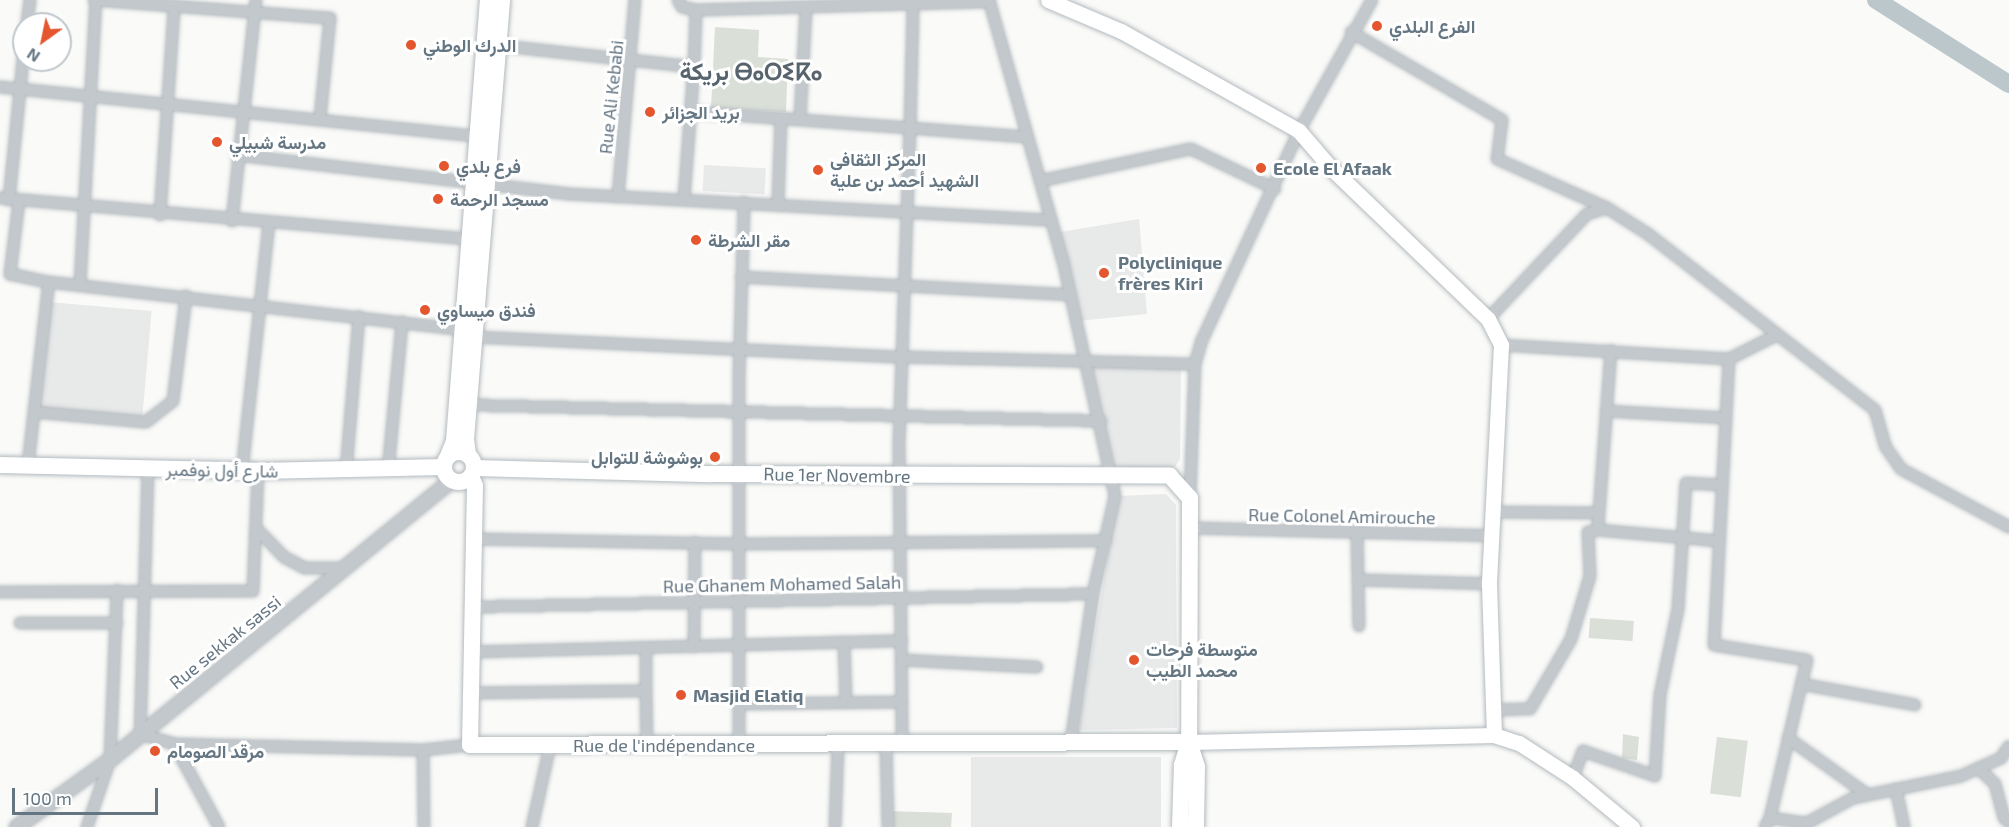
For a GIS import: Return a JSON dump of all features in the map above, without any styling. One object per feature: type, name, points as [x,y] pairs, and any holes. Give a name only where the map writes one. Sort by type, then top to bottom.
[{"type":"main road","points":[[448,468],[454,441],[468,334],[481,182],[491,45],[488,0]]},
{"type":"main road","points":[[470,745],[475,486],[471,466],[469,405],[469,239],[481,182],[477,136],[491,45],[502,0]]},
{"type":"main road","points":[[1048,0],[1121,31],[1299,131],[1330,167],[1488,319],[1502,345],[1489,584],[1495,710],[1494,735]]},
{"type":"main road","points":[[448,468],[458,452],[471,466]]},
{"type":"main road","name":"شارع أول نوفمبر","points":[[0,465],[250,471],[388,471],[448,468]]},
{"type":"main road","points":[[448,468],[462,481],[471,466]]},
{"type":"main road","name":"Rue 1er Novembre","points":[[471,466],[738,474],[1113,478],[1164,474],[1182,485],[1190,498]]},
{"type":"main road","points":[[1180,827],[1182,765],[1189,742],[1192,528],[1190,498]]},
{"type":"main road","points":[[1189,742],[1494,735],[1519,743],[1573,777],[1632,827]]},
{"type":"main road","points":[[1189,742],[1197,766],[1196,827]]},
{"type":"main road","name":"Rue de l'indépendance","points":[[470,745],[1189,742]]},
{"type":"street","points":[[80,284],[87,209],[95,0],[330,18],[320,119]]},
{"type":"street","points":[[232,221],[252,13],[256,0]]},
{"type":"street","name":"Rue Ali Kebabi","points":[[618,197],[632,59],[635,0]]},
{"type":"street","points":[[678,0],[682,7],[696,10],[755,5],[806,8],[913,7],[989,1],[1040,181],[1101,421],[1113,478],[1114,512],[1093,594],[1071,742]]},
{"type":"street","points":[[1190,498],[1195,364],[1202,340],[1275,189],[1299,131],[1351,32],[1372,0]]},
{"type":"street","points":[[160,215],[174,7]]},
{"type":"street","points":[[888,827],[894,743],[902,702],[903,284],[913,7]]},
{"type":"street","points":[[800,119],[806,8]]},
{"type":"street","points":[[684,199],[692,112],[696,10]]},
{"type":"street","points":[[1351,32],[1502,120],[1497,159],[1607,208],[1648,234],[1875,410],[1885,446],[1901,469],[2009,527]]},
{"type":"street","points":[[491,45],[694,67]]},
{"type":"street","points":[[21,72],[9,200],[10,274],[49,282],[402,322],[468,334],[903,357],[1195,364]]},
{"type":"street","points":[[0,87],[477,136]]},
{"type":"street","points":[[692,112],[1027,137]]},
{"type":"street","points":[[778,204],[781,118]]},
{"type":"street","points":[[1040,181],[1191,149],[1275,189]]},
{"type":"street","points":[[237,156],[618,197],[905,209],[1050,220]]},
{"type":"street","points":[[9,200],[87,209],[469,239]]},
{"type":"street","points":[[739,745],[737,599],[739,347],[744,202]]},
{"type":"street","points":[[1488,319],[1587,214],[1607,208]]},
{"type":"street","points":[[0,592],[253,591],[256,528],[250,471],[259,304],[269,224]]},
{"type":"street","points":[[741,277],[903,284],[1069,295]]},
{"type":"street","points":[[28,465],[49,282]]},
{"type":"street","points":[[34,412],[146,422],[173,401],[186,296]]},
{"type":"street","points":[[346,471],[359,317]]},
{"type":"street","points":[[388,471],[402,322]]},
{"type":"street","points":[[1502,345],[1729,359],[1777,335]]},
{"type":"street","points":[[1598,531],[1611,350]]},
{"type":"street","points":[[1729,359],[1714,645],[1807,660],[1767,823],[1807,823],[1853,798],[1961,776],[2001,758],[2009,746]]},
{"type":"street","points":[[469,405],[1101,421]]},
{"type":"street","points":[[1606,411],[1726,418]]},
{"type":"street","name":"Rue sekkak sassi","points":[[17,827],[110,760],[344,568],[448,468]]},
{"type":"street","points":[[140,734],[148,469]]},
{"type":"street","points":[[1573,777],[1582,750],[1655,776],[1660,694],[1677,609],[1686,483],[1722,485]]},
{"type":"street","points":[[1492,512],[1599,513]]},
{"type":"street","points":[[256,528],[284,557],[305,568],[344,568]]},
{"type":"street","name":"Rue Colonel Amirouche","points":[[1192,528],[1492,536]]},
{"type":"street","points":[[1358,532],[1359,626]]},
{"type":"street","points":[[1495,710],[1530,709],[1571,639],[1590,576],[1588,532],[1719,541]]},
{"type":"street","points":[[474,538],[739,544],[1106,541]]},
{"type":"street","points":[[694,647],[695,542]]},
{"type":"street","points":[[1358,580],[1489,584]]},
{"type":"street","points":[[87,827],[110,760],[117,590]]},
{"type":"street","name":"Rue Ghanem Mohamed Salah","points":[[472,607],[696,603],[737,599],[1093,594]]},
{"type":"street","points":[[20,623],[117,623]]},
{"type":"street","points":[[472,652],[646,650],[902,641]]},
{"type":"street","points":[[844,642],[846,702]]},
{"type":"street","points":[[646,650],[647,746]]},
{"type":"street","points":[[902,660],[1037,667]]},
{"type":"street","points":[[1801,684],[1915,705]]},
{"type":"street","points":[[471,693],[646,692]]},
{"type":"street","points":[[740,704],[902,702]]},
{"type":"street","name":"Rue de l'indépendance","points":[[140,734],[174,744],[423,750],[470,745]]},
{"type":"street","points":[[1788,738],[1868,795]]},
{"type":"street","points":[[174,744],[219,827]]},
{"type":"street","points":[[835,827],[838,744]]},
{"type":"street","points":[[532,827],[550,746]]},
{"type":"street","points":[[423,750],[424,827]]},
{"type":"street","points":[[1978,768],[1995,784],[2005,804],[2004,818],[2009,822]]},
{"type":"street","points":[[1896,789],[1904,827]]},
{"type":"shaded area","points":[[715,27],[759,30],[758,57],[788,59],[786,112],[711,108]]},
{"type":"shaded area","points":[[704,165],[766,168],[765,194],[703,191]]},
{"type":"shaded area","name":"Polyclinique frères Kiri","points":[[1139,219],[1147,314],[1078,321],[1054,233]]},
{"type":"shaded area","points":[[49,302],[152,311],[142,418],[40,409]]},
{"type":"shaded area","points":[[1091,364],[1181,369],[1180,459],[1175,467],[1115,470]]},
{"type":"shaded area","name":"متوسطة فرحات محمد الطيب","points":[[1166,494],[1176,505],[1177,728],[1079,730],[1118,496]]},
{"type":"shaded area","points":[[1590,618],[1634,621],[1632,641],[1589,638]]},
{"type":"shaded area","points":[[1623,734],[1639,737],[1637,760],[1622,758]]},
{"type":"shaded area","points":[[1717,737],[1748,741],[1741,797],[1710,794]]},
{"type":"shaded area","points":[[971,757],[1161,757],[1161,827],[971,827]]},
{"type":"shaded area","points":[[888,811],[952,813],[951,827],[887,827]]},
{"type":"waterway","points":[[1876,0],[2009,84]]},
{"type":"place","name":"الفرع البلدي","points":[[1377,26]]},
{"type":"place","name":"الدرك الوطني","points":[[411,45]]},
{"type":"place","name":"بريد الجزائر","points":[[650,112]]},
{"type":"place","name":"مدرسة شبيلي","points":[[217,142]]},
{"type":"place","name":"فرع بلدي","points":[[444,166]]},
{"type":"place","name":"Ecole El Afaak","points":[[1261,168]]},
{"type":"place","name":"المركز الثقافي الشهيد أحمد بن علية","points":[[818,170]]},
{"type":"place","name":"مسجد الرحمة","points":[[438,199]]},
{"type":"place","name":"مقر الشرطة","points":[[696,240]]},
{"type":"place","name":"Polyclinique frères Kiri","points":[[1104,273]]},
{"type":"place","name":"فندق ميساوي","points":[[425,310]]},
{"type":"place","name":"بوشوشة للتوابل","points":[[715,457]]},
{"type":"place","name":"متوسطة فرحات محمد الطيب","points":[[1134,660]]},
{"type":"place","name":"Masjid Elatiq","points":[[681,695]]},
{"type":"place","name":"مرقد الصومام","points":[[155,751]]},
{"type":"district","name":"بريكة ⴱⴰⵔⵉⴽⴰ","points":[[751,71]]}]
